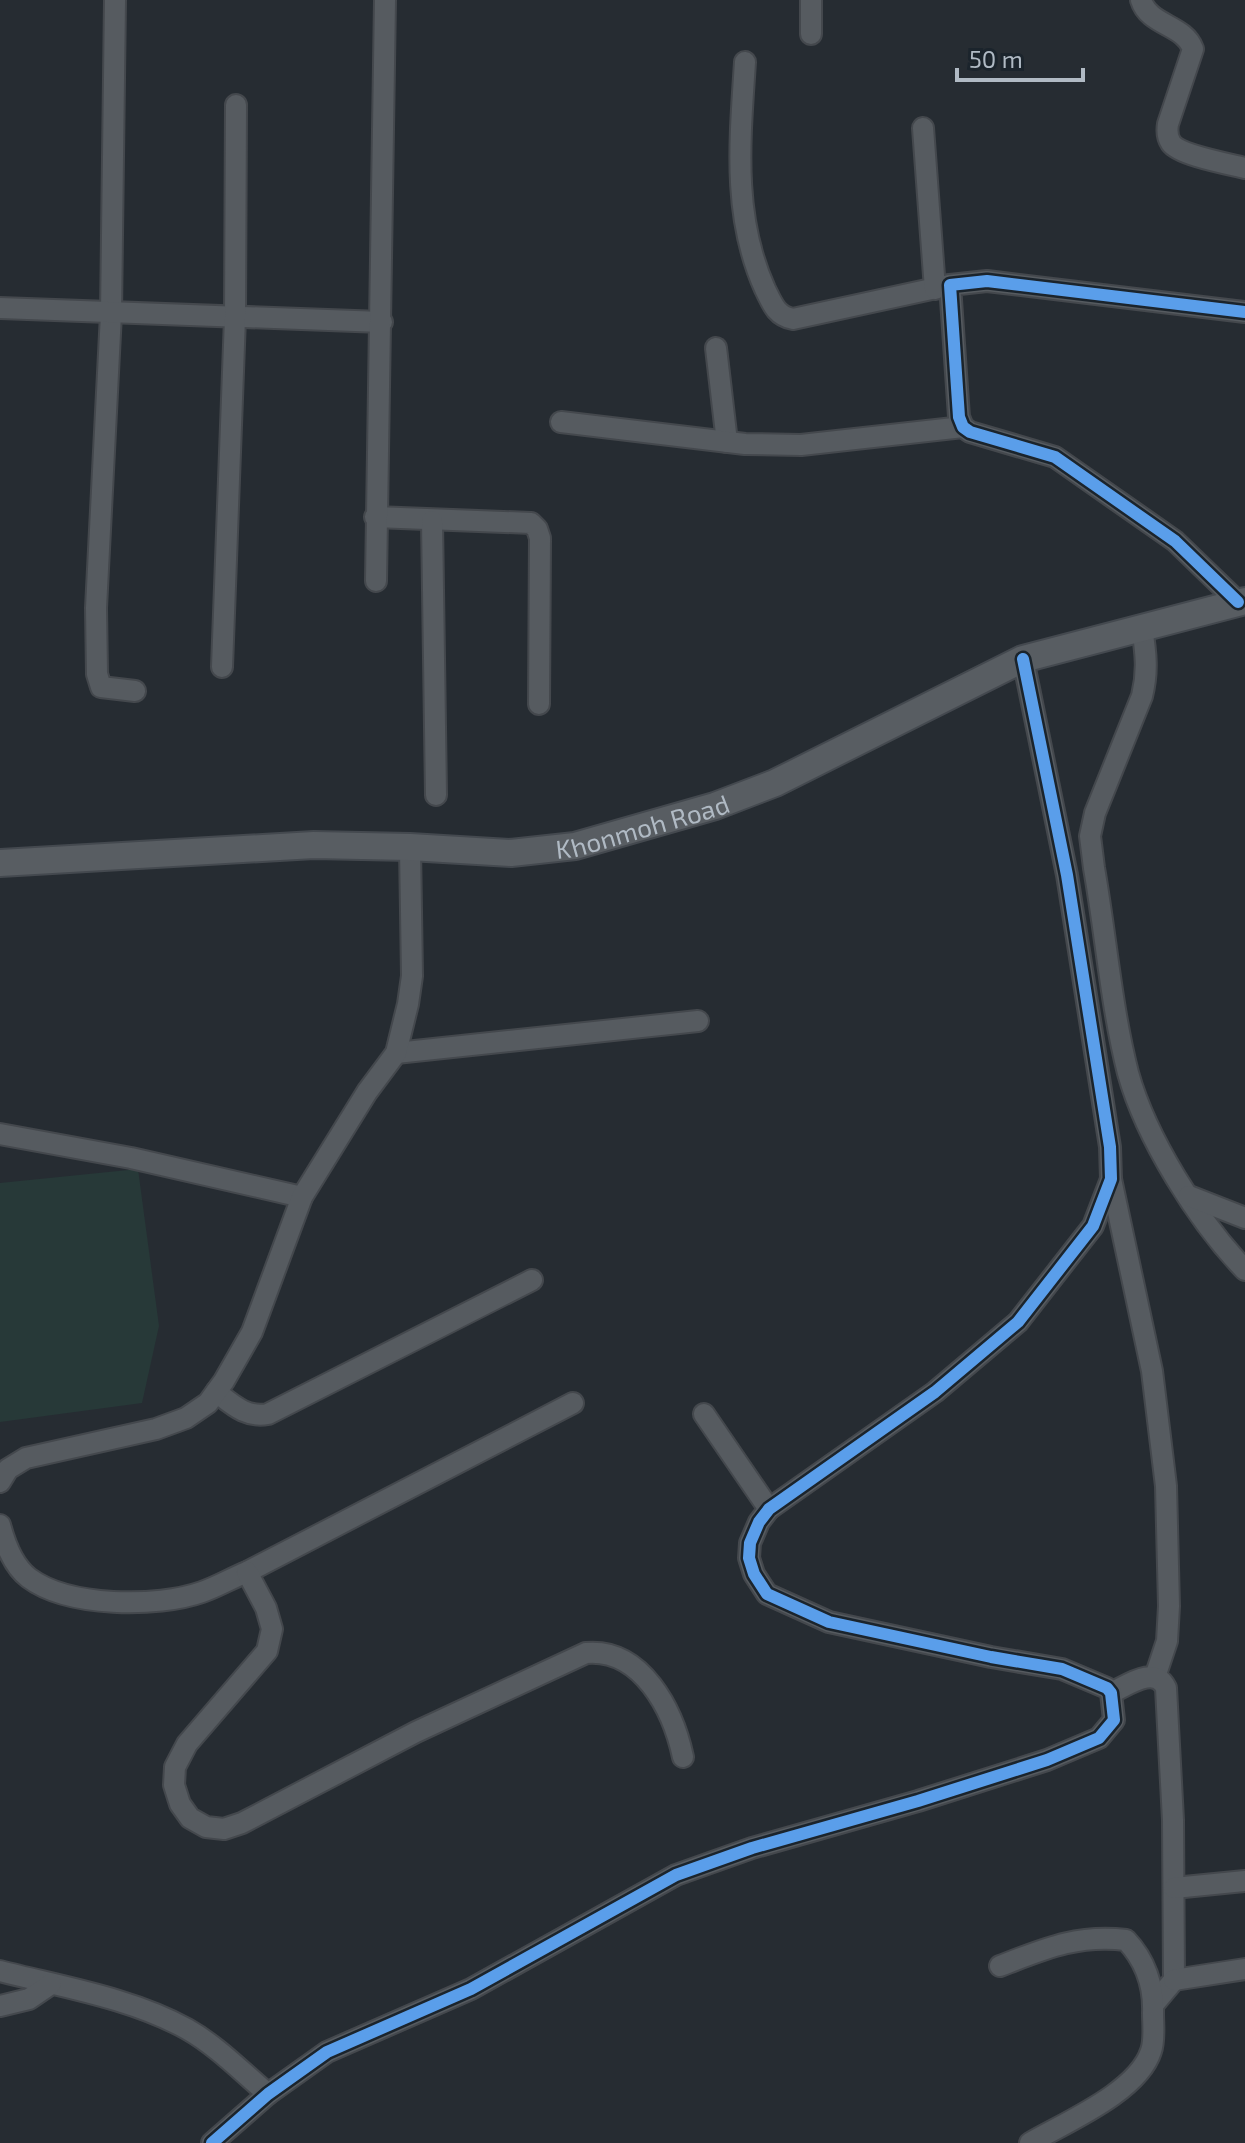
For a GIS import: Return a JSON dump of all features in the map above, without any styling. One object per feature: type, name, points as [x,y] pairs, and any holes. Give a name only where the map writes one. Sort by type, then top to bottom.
[{"type":"main road","name":"Khonmoh Road","points":[[0,863],[314,845],[511,853],[575,846],[715,806],[775,783],[1023,659],[1242,602]]},
{"type":"street","points":[[115,0],[111,314],[96,608],[97,674],[101,687],[135,691]]},
{"type":"street","points":[[376,581],[385,0]]},
{"type":"street","points":[[811,0],[811,34]]},
{"type":"street","points":[[1141,0],[1146,12],[1186,36],[1193,49],[1168,124],[1170,142],[1183,151],[1245,168]]},
{"type":"street","points":[[745,62],[739,155],[744,221],[759,275],[778,313],[793,319],[942,287],[987,281],[1245,312]]},
{"type":"street","points":[[222,667],[235,318],[236,105]]},
{"type":"street","points":[[923,128],[959,417],[963,427],[970,432],[1055,457],[1175,541],[1242,602]]},
{"type":"street","points":[[0,308],[382,322]]},
{"type":"street","points":[[716,348],[727,442]]},
{"type":"street","points":[[561,422],[727,442],[801,445],[963,427]]},
{"type":"street","points":[[375,517],[531,523],[537,529],[540,538],[539,704]]},
{"type":"street","points":[[432,521],[436,795]]},
{"type":"street","points":[[1142,628],[1147,657],[1142,696],[1095,813],[1090,836],[1128,1071],[1141,1111],[1189,1196],[1223,1247],[1245,1270]]},
{"type":"street","points":[[1023,659],[1067,875],[1110,1147],[1111,1179],[1152,1371],[1166,1486],[1169,1606],[1167,1641],[1155,1677]]},
{"type":"street","points":[[0,1482],[8,1469],[26,1458],[156,1429],[186,1418],[208,1403],[216,1392],[252,1332],[286,1194],[396,1053],[412,976],[410,847]]},
{"type":"street","points":[[396,1053],[698,1021]]},
{"type":"street","points":[[0,1134],[131,1158],[286,1194]]},
{"type":"street","points":[[212,2143],[268,2094],[327,2052],[471,1989],[676,1875],[752,1848],[918,1801],[1047,1760],[1099,1738],[1114,1720],[1111,1693],[1107,1688],[1062,1669],[829,1622],[767,1594],[754,1574],[749,1558],[750,1543],[769,1509],[935,1392],[1018,1322],[1093,1226],[1111,1179]]},
{"type":"street","points":[[1189,1196],[1245,1218]]},
{"type":"street","points":[[216,1392],[243,1412],[257,1416],[268,1414],[532,1280]]},
{"type":"street","points":[[0,1525],[10,1555],[28,1577],[64,1596],[102,1602],[149,1601],[200,1593],[247,1572],[573,1403]]},
{"type":"street","points":[[704,1414],[769,1509]]},
{"type":"street","points":[[247,1572],[266,1608],[272,1629],[267,1651],[187,1744],[175,1767],[174,1785],[180,1804],[190,1818],[206,1827],[224,1829],[242,1823],[416,1732],[586,1653],[600,1652],[612,1656],[652,1685],[670,1714],[683,1757]]},
{"type":"street","points":[[1111,1693],[1145,1678],[1155,1677],[1162,1680],[1166,1688],[1173,1820],[1174,1980],[1153,2005]]},
{"type":"street","points":[[1174,1888],[1245,1881]]},
{"type":"street","points":[[1000,1966],[1088,1938],[1126,1940],[1137,1951],[1148,1976],[1153,2005],[1152,2050],[1138,2073],[1118,2092],[1030,2143]]},
{"type":"street","points":[[1174,1980],[1245,1969]]},
{"type":"street","points":[[0,1971],[121,2002],[185,2028],[206,2041],[268,2094]]},
{"type":"street","points":[[0,2006],[29,1999],[51,1984]]},
{"type":"shaded area","points":[[138,1169],[159,1326],[142,1403],[0,1422],[0,1183]]},
{"type":"cycle path","points":[[1238,602],[1175,541],[1055,457],[970,432],[963,427],[959,417],[950,285],[987,281],[1245,312]]},
{"type":"cycle path","points":[[212,2143],[268,2094],[327,2052],[471,1989],[676,1875],[752,1848],[918,1801],[1047,1760],[1099,1738],[1114,1720],[1111,1693],[1107,1688],[1062,1669],[829,1622],[767,1594],[754,1574],[749,1558],[750,1543],[769,1509],[935,1392],[1018,1322],[1093,1226],[1111,1179],[1110,1147],[1067,875],[1023,659]]}]
